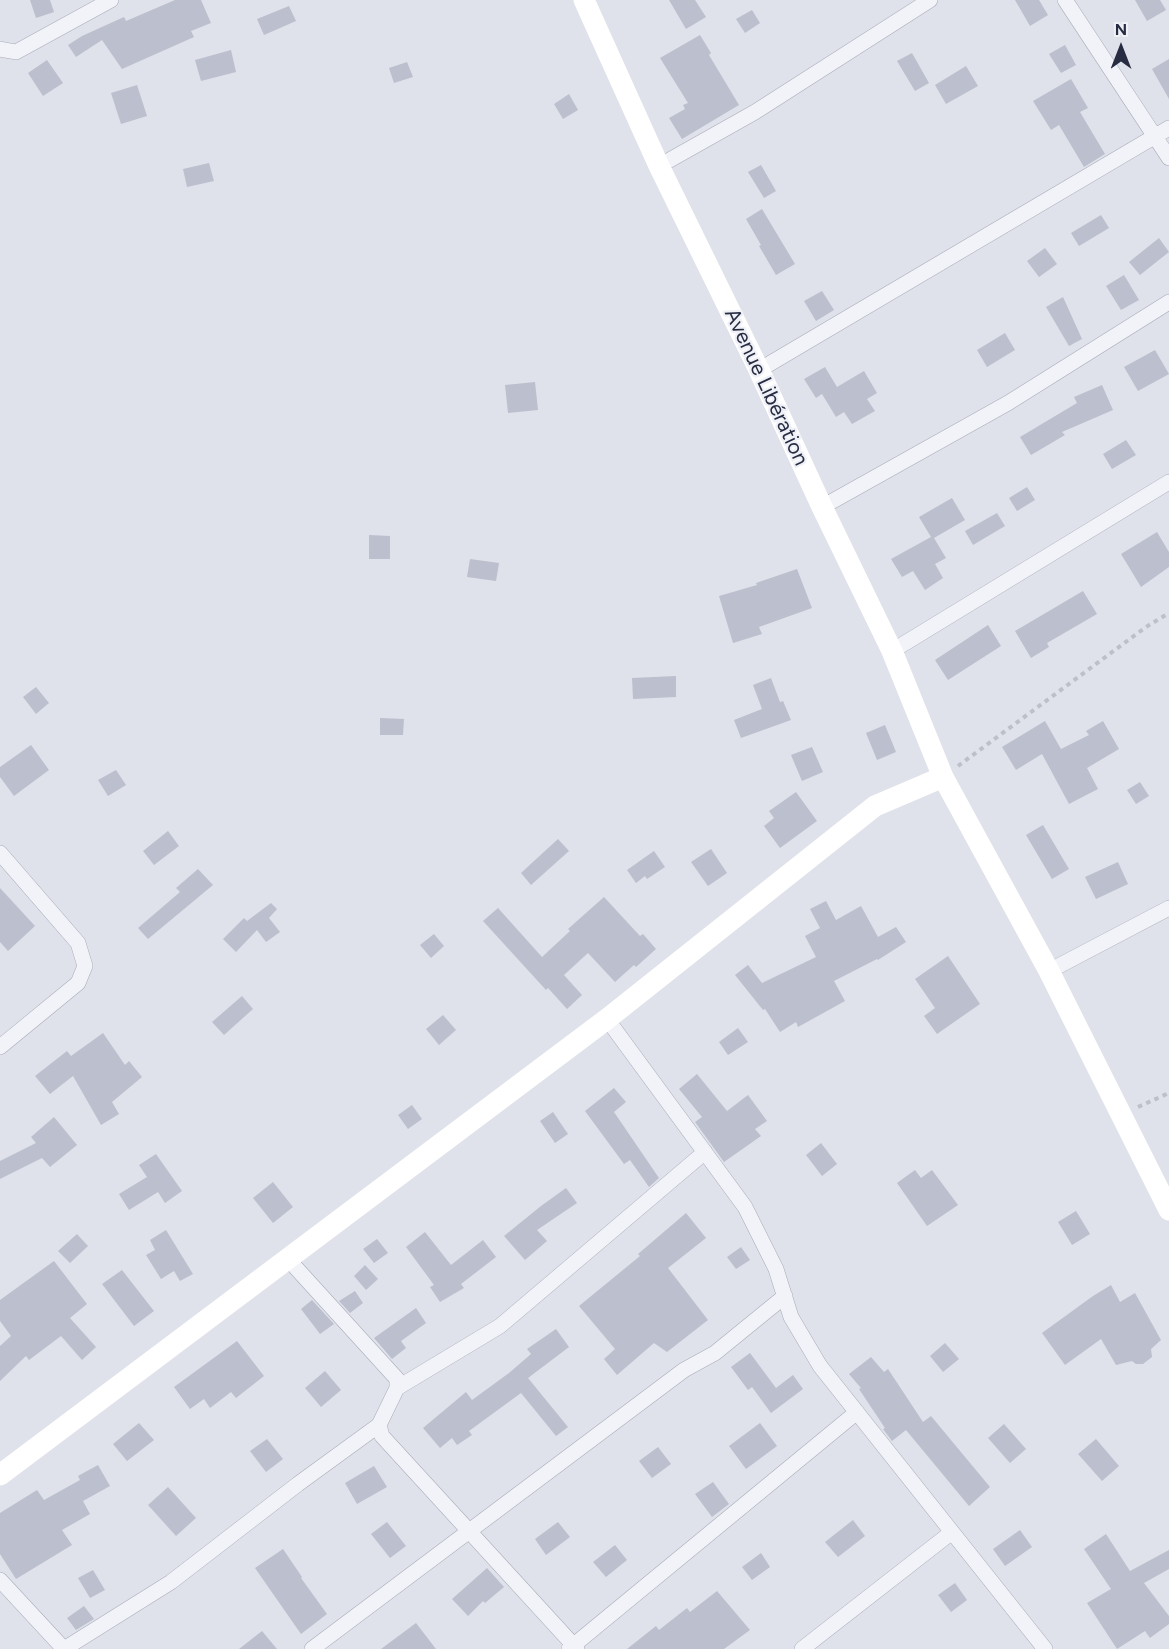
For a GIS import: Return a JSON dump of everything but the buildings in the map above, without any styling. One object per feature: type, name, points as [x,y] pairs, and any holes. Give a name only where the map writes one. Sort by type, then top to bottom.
[{"type":"street","points":[[0,49],[16,52],[111,0]]},
{"type":"street","name":"Avenue Libération","points":[[585,0],[659,166],[892,651],[943,777],[1049,971],[1169,1210]]},
{"type":"street","points":[[659,166],[755,112],[930,0]]},
{"type":"street","points":[[1065,0],[1169,158]]},
{"type":"street","points":[[759,370],[1169,128]]},
{"type":"street","points":[[822,507],[1008,403],[1169,302]]},
{"type":"street","points":[[892,651],[1169,482]]},
{"type":"street","points":[[0,1474],[607,1018],[875,806],[943,777]]},
{"type":"street","points":[[0,1047],[78,983],[85,966],[78,943],[3,860]]},
{"type":"street","points":[[1049,971],[1169,909]]},
{"type":"street","points":[[607,1018],[745,1207],[776,1269],[791,1317],[820,1366],[1044,1649]]},
{"type":"street","points":[[397,1388],[500,1326],[705,1152]]},
{"type":"street","points":[[0,1580],[64,1649],[181,1575],[289,1490],[379,1425],[397,1388],[397,1379],[287,1258]]},
{"type":"street","points":[[312,1649],[684,1370],[715,1353],[785,1296]]},
{"type":"street","points":[[379,1425],[382,1436],[573,1648],[857,1412]]},
{"type":"street","points":[[802,1649],[952,1532]]},
{"type":"path","points":[[943,777],[1146,627],[1169,613]]},
{"type":"path","points":[[1121,1115],[1169,1093]]}]
